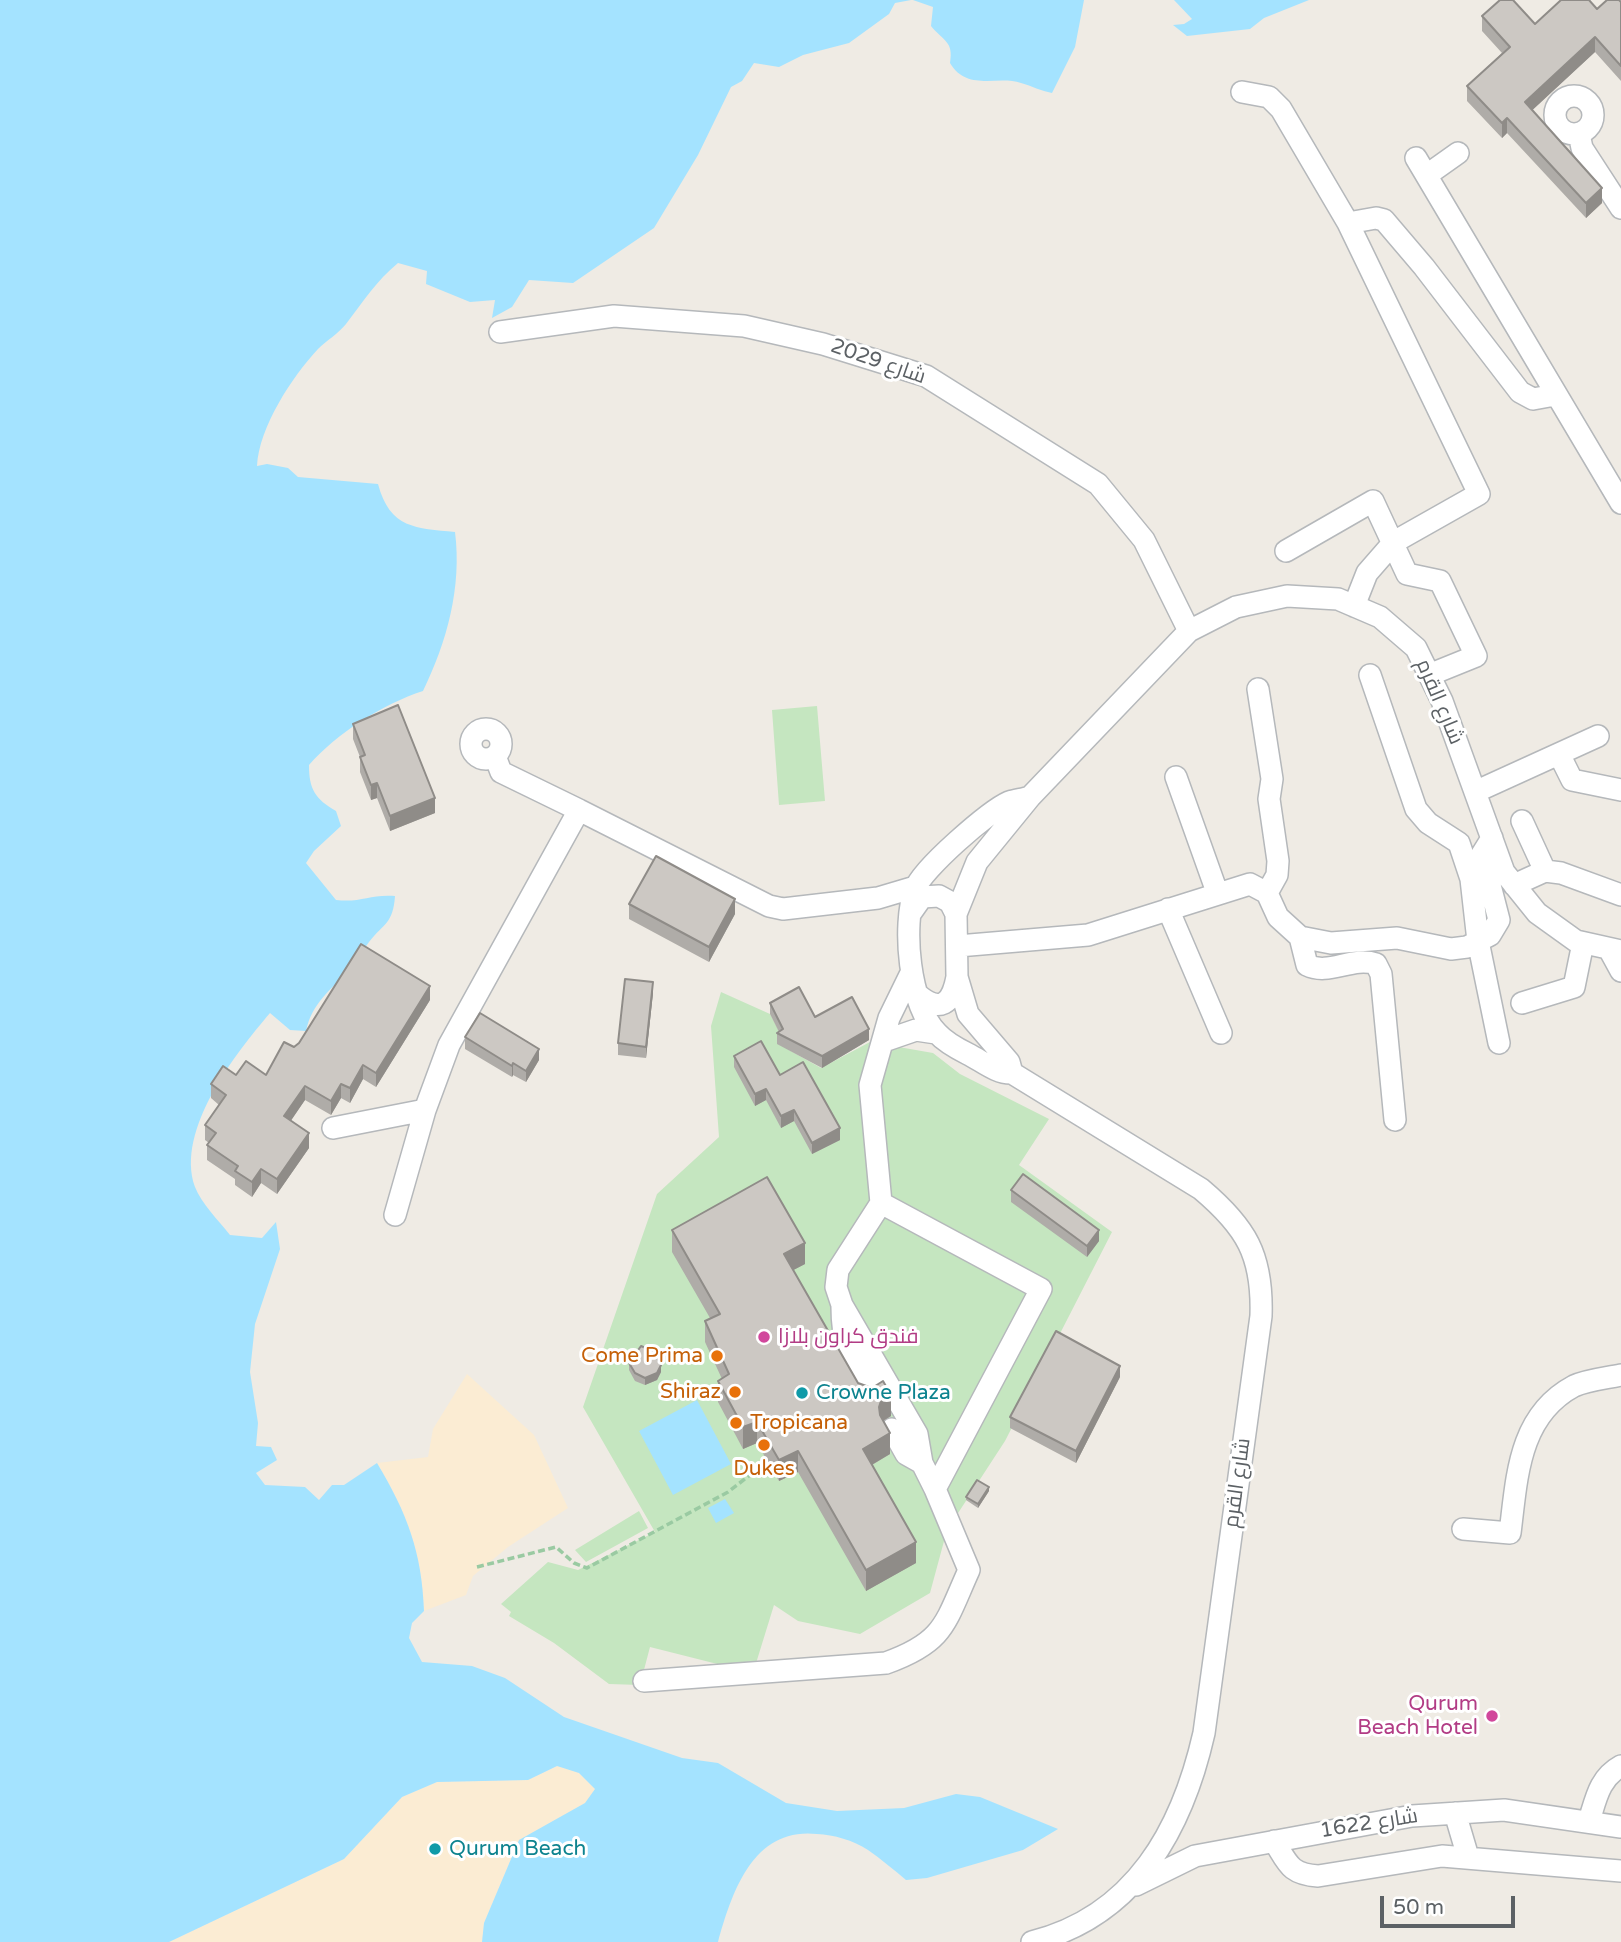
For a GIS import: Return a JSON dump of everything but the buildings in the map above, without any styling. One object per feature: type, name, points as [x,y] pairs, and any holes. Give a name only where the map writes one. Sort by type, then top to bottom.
[{"type":"street","points":[[1242,92],[1269,97],[1281,109],[1348,223],[1479,494],[1394,542],[1367,573],[1354,606]]},
{"type":"street","points":[[1579,134],[1582,148],[1621,208]]},
{"type":"street","points":[[1458,153],[1422,167],[1621,503]]},
{"type":"street","points":[[1348,223],[1376,218],[1384,220],[1424,267],[1520,392],[1533,399],[1555,395]]},
{"type":"street","name":"2029 شارع","points":[[500,331],[614,316],[744,326],[823,344],[926,376],[1098,484],[1144,540],[1189,631]]},
{"type":"street","points":[[1286,551],[1373,501],[1407,574],[1440,581],[1476,656],[1429,675]]},
{"type":"street","name":"شارع القرم","points":[[1012,1073],[1009,1062],[968,1014],[957,977],[956,914],[977,862],[1030,797],[1189,631],[1236,607],[1287,596],[1338,599],[1380,617],[1416,648],[1442,701],[1504,872],[1537,913],[1576,941],[1615,950]]},
{"type":"street","points":[[1370,675],[1416,809],[1429,823],[1460,843],[1471,879],[1478,941],[1500,1043]]},
{"type":"street","points":[[1258,689],[1272,779],[1269,799],[1278,860],[1277,875],[1267,892]]},
{"type":"street","points":[[1475,792],[1598,736]]},
{"type":"street","points":[[1559,754],[1572,780],[1621,790]]},
{"type":"street","points":[[495,756],[501,772],[769,906],[783,909],[878,898],[915,887],[910,915],[914,985],[936,1033]]},
{"type":"street","points":[[1176,777],[1217,892]]},
{"type":"street","name":"شارع القرم","points":[[915,887],[951,845],[1007,803],[1030,797]]},
{"type":"street","points":[[395,1215],[425,1110],[449,1045],[579,810]]},
{"type":"street","points":[[1522,821],[1545,872]]},
{"type":"street","points":[[1300,937],[1331,943],[1397,938],[1451,949],[1466,947],[1490,935],[1499,920],[1482,854],[1492,838]]},
{"type":"street","points":[[1514,885],[1545,872],[1561,873],[1621,895]]},
{"type":"street","points":[[958,946],[1088,935],[1217,892],[1250,884],[1267,892],[1278,916],[1300,937],[1307,965],[1317,970],[1363,960],[1376,964],[1381,974],[1395,1120]]},
{"type":"street","points":[[910,915],[922,897],[932,895],[950,902],[956,914]]},
{"type":"street","points":[[1168,909],[1221,1033]]},
{"type":"street","points":[[1522,1003],[1574,988],[1583,943]]},
{"type":"street","points":[[1615,950],[1621,971]]},
{"type":"street","points":[[914,985],[926,1002],[937,1005],[947,1002],[954,994],[957,977]]},
{"type":"street","points":[[644,1681],[886,1663],[919,1651],[944,1627],[969,1570],[922,1464],[917,1434],[842,1305],[836,1287],[838,1270],[881,1203],[870,1085],[889,1018],[914,985]]},
{"type":"street","points":[[884,1041],[916,1030],[936,1033]]},
{"type":"street","name":"شارع القرم","points":[[936,1033],[1003,1073],[1012,1073],[1201,1189],[1233,1219],[1253,1247],[1260,1271],[1262,1316],[1203,1733],[1193,1780],[1162,1846],[1124,1890],[1079,1926],[1032,1942]]},
{"type":"street","points":[[333,1128],[425,1110]]},
{"type":"street","points":[[881,1203],[1041,1289],[935,1489]]},
{"type":"street","points":[[842,1305],[845,1344],[872,1396]]},
{"type":"street","points":[[1463,1529],[1510,1533],[1519,1464],[1527,1436],[1542,1411],[1574,1386],[1621,1375]]},
{"type":"street","points":[[892,1429],[906,1454],[922,1464]]},
{"type":"street","points":[[1589,1821],[1598,1792],[1608,1773],[1621,1766]]},
{"type":"street","name":"1622 شارع","points":[[1124,1890],[1195,1856],[1412,1816],[1504,1810],[1621,1827]]},
{"type":"street","points":[[1455,1813],[1468,1857]]},
{"type":"street","points":[[1274,1841],[1293,1871],[1301,1875],[1318,1876],[1442,1856],[1621,1871]]},
{"type":"path","points":[[477,1567],[556,1547],[574,1563],[587,1568],[728,1492],[763,1465]]},
{"type":"green space","points":[[817,706],[825,801],[779,805],[772,710]]},
{"type":"green space","points":[[721,992],[770,1014],[789,1050],[821,1068],[870,1042],[933,1053],[960,1074],[1049,1119],[1019,1165],[1112,1232],[1005,1441],[947,1530],[930,1593],[860,1634],[798,1621],[774,1605],[753,1673],[650,1647],[640,1685],[609,1684],[554,1643],[509,1616],[511,1612],[501,1604],[548,1562],[578,1570],[655,1532],[583,1407],[657,1194],[719,1137],[711,1026]]},
{"type":"green space","points":[[639,1511],[648,1528],[586,1562],[575,1550]]},
{"type":"sand","points":[[467,1374],[534,1435],[568,1508],[508,1547],[473,1576],[466,1595],[424,1611],[420,1570],[411,1534],[397,1499],[377,1463],[428,1457],[433,1429]]},
{"type":"sand","name":"Qurum Beach","points":[[558,1766],[579,1773],[595,1789],[586,1803],[519,1840],[484,1923],[482,1942],[169,1942],[344,1859],[402,1797],[437,1782],[528,1780]]},
{"type":"water","points":[[0,0],[911,0],[895,3],[889,14],[849,43],[803,55],[779,67],[754,63],[742,81],[731,87],[698,155],[654,228],[573,283],[529,280],[512,307],[492,318],[495,300],[470,302],[426,284],[427,271],[398,263],[376,284],[343,328],[318,349],[278,403],[264,435],[257,466],[267,464],[288,468],[298,477],[378,484],[383,499],[397,518],[417,527],[455,532],[457,553],[454,594],[446,634],[423,691],[362,721],[333,742],[309,765],[312,787],[323,802],[336,811],[341,826],[314,851],[306,863],[336,900],[395,896],[390,918],[369,942],[353,967],[318,1004],[306,1031],[290,1030],[270,1013],[256,1030],[212,1094],[201,1117],[191,1165],[198,1193],[230,1235],[262,1238],[276,1222],[280,1249],[255,1324],[250,1372],[258,1423],[256,1446],[271,1447],[277,1460],[256,1473],[265,1485],[305,1487],[319,1500],[332,1485],[344,1485],[377,1463],[405,1516],[416,1551],[424,1611],[412,1623],[409,1638],[422,1662],[472,1666],[505,1678],[564,1717],[682,1758],[718,1763],[786,1803],[837,1811],[904,1808],[956,1794],[980,1797],[1058,1829],[1023,1850],[927,1878],[906,1880],[868,1850],[850,1841],[817,1834],[795,1835],[776,1841],[761,1852],[749,1867],[730,1903],[718,1942],[482,1942],[484,1923],[519,1840],[585,1803],[595,1789],[579,1773],[557,1766],[528,1780],[437,1782],[402,1797],[344,1859],[169,1942],[0,1942]]},
{"type":"water","points":[[913,0],[1084,0],[1075,47],[1052,93],[1012,81],[974,80],[957,72],[950,63],[949,46],[931,26],[933,7]]},
{"type":"water","points":[[1174,0],[1309,0],[1264,18],[1250,29],[1187,36],[1173,25],[1184,24],[1192,19]]},
{"type":"water","points":[[697,1400],[731,1464],[673,1495],[639,1431]]},
{"type":"water","points":[[725,1499],[734,1513],[716,1523],[708,1508]]},
{"type":"place","name":"فندق كراون بلازا","points":[[764,1337]]},
{"type":"place","name":"Come Prima","points":[[717,1356]]},
{"type":"place","name":"Shiraz","points":[[735,1392]]},
{"type":"place","name":"Crowne Plaza","points":[[802,1393]]},
{"type":"place","name":"Tropicana","points":[[736,1423]]},
{"type":"place","name":"Dukes","points":[[764,1445]]},
{"type":"place","name":"Qurum Beach Hotel","points":[[1492,1716]]},
{"type":"place","name":"Qurum Beach","points":[[435,1849]]}]
